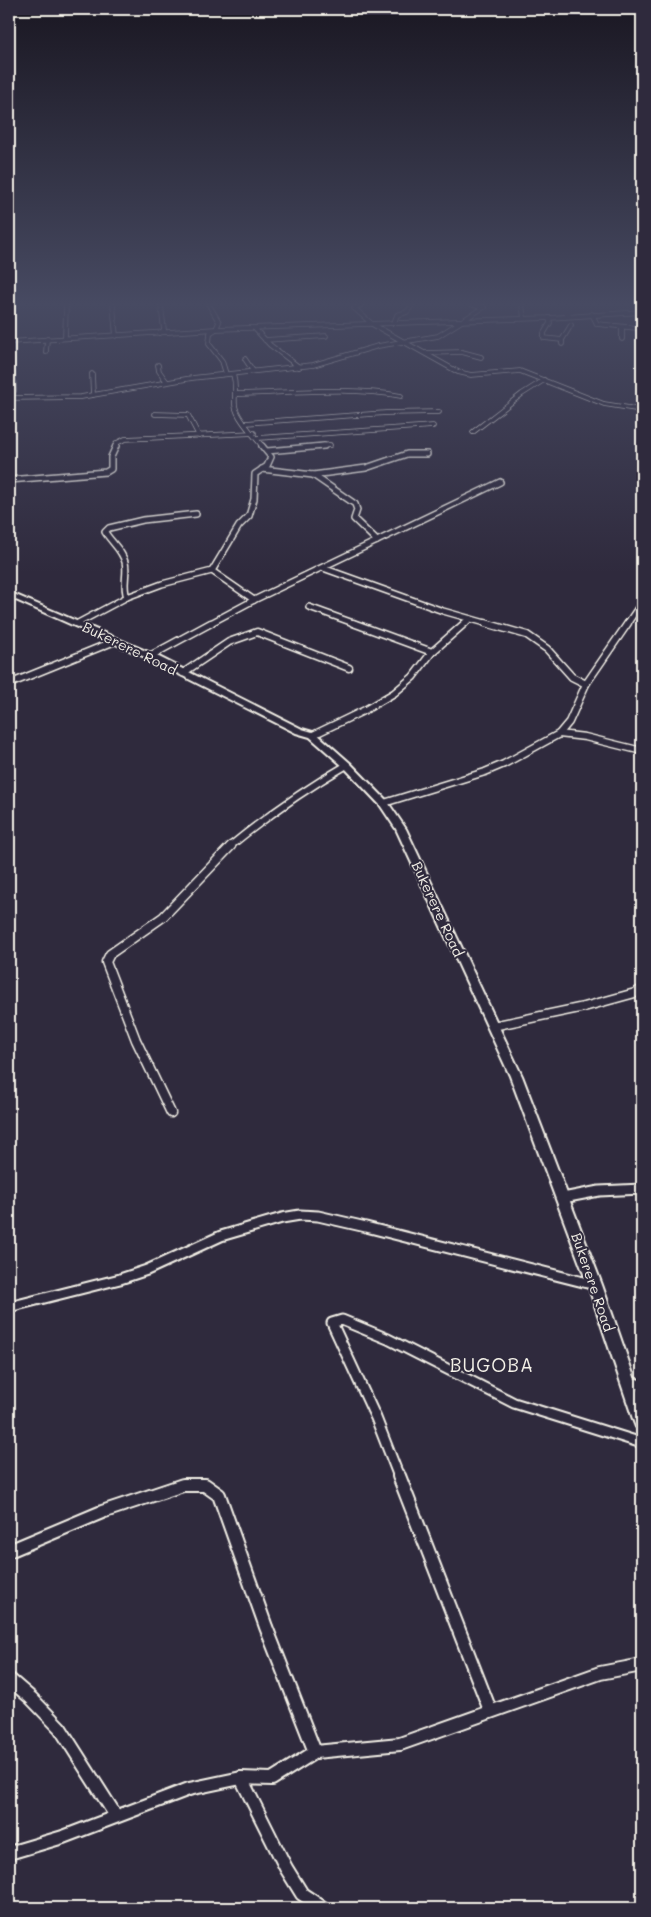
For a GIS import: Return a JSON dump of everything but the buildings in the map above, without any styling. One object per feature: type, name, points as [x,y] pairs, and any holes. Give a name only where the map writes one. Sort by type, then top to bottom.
[{"type":"main road","name":"Bukerere Road","points":[[9,594],[150,656],[299,731],[313,735],[347,765],[384,803],[402,829],[516,1076],[595,1285],[642,1422]]},
{"type":"street","points":[[9,398],[59,398],[97,394]]},
{"type":"street","points":[[78,623],[128,597],[162,584],[212,571],[223,555],[238,526],[249,516],[254,498],[254,474],[269,464],[271,457],[235,409],[237,394]]},
{"type":"street","points":[[393,394],[401,396]]},
{"type":"street","points":[[474,432],[521,394]]},
{"type":"street","points":[[580,394],[604,404],[642,410]]},
{"type":"street","points":[[246,423],[386,413],[439,412]]},
{"type":"street","points":[[155,414],[188,414],[199,436]]},
{"type":"street","points":[[258,438],[433,426]]},
{"type":"street","points":[[9,480],[60,474],[106,472],[111,469],[111,457],[117,443],[120,441],[254,433]]},
{"type":"street","points":[[267,451],[330,445]]},
{"type":"street","points":[[262,469],[313,475],[366,468],[407,454],[426,454]]},
{"type":"street","points":[[313,475],[355,504],[357,507],[354,516],[357,523],[377,541]]},
{"type":"street","points":[[150,656],[254,600],[500,482]]},
{"type":"street","points":[[128,597],[123,585],[126,566],[124,558],[105,532],[109,528],[143,520],[196,514]]},
{"type":"street","points":[[323,568],[470,619],[527,636],[547,649],[572,677],[586,684]]},
{"type":"street","points":[[212,571],[254,600]]},
{"type":"street","points":[[384,803],[485,772],[504,764],[559,734],[569,722],[586,684],[642,602]]},
{"type":"street","points":[[309,607],[432,652]]},
{"type":"street","points":[[313,735],[353,716],[394,693],[413,677],[432,652],[470,619]]},
{"type":"street","points":[[183,673],[221,648],[253,632],[263,634],[349,668]]},
{"type":"street","points":[[9,684],[116,641]]},
{"type":"street","points":[[559,734],[585,737],[642,751]]},
{"type":"street","points":[[172,1113],[136,1040],[108,971],[106,962],[110,954],[168,913],[216,860],[241,837],[316,783],[347,765]]},
{"type":"street","points":[[493,1026],[584,1007],[642,989]]},
{"type":"street","points":[[563,1198],[599,1191],[642,1189]]},
{"type":"street","points":[[9,1307],[120,1279],[153,1267],[221,1236],[282,1218],[300,1215],[318,1216],[366,1227],[595,1285]]},
{"type":"street","points":[[490,1710],[376,1418],[340,1344],[332,1323],[342,1320],[388,1339],[514,1403],[642,1443]]},
{"type":"street","points":[[627,1381],[642,1385]]},
{"type":"street","points":[[9,1550],[102,1512],[183,1485],[205,1484],[218,1495],[266,1627],[315,1752]]},
{"type":"street","points":[[9,1854],[63,1837],[189,1789],[241,1778],[272,1779],[315,1752],[400,1744],[490,1710],[600,1673],[642,1665]]},
{"type":"street","points":[[9,1679],[32,1698],[60,1728],[116,1816]]},
{"type":"street","points":[[241,1778],[286,1868],[302,1894],[323,1908]]},
{"type":"district","name":"BUGOBA","points":[[492,1364]]}]
